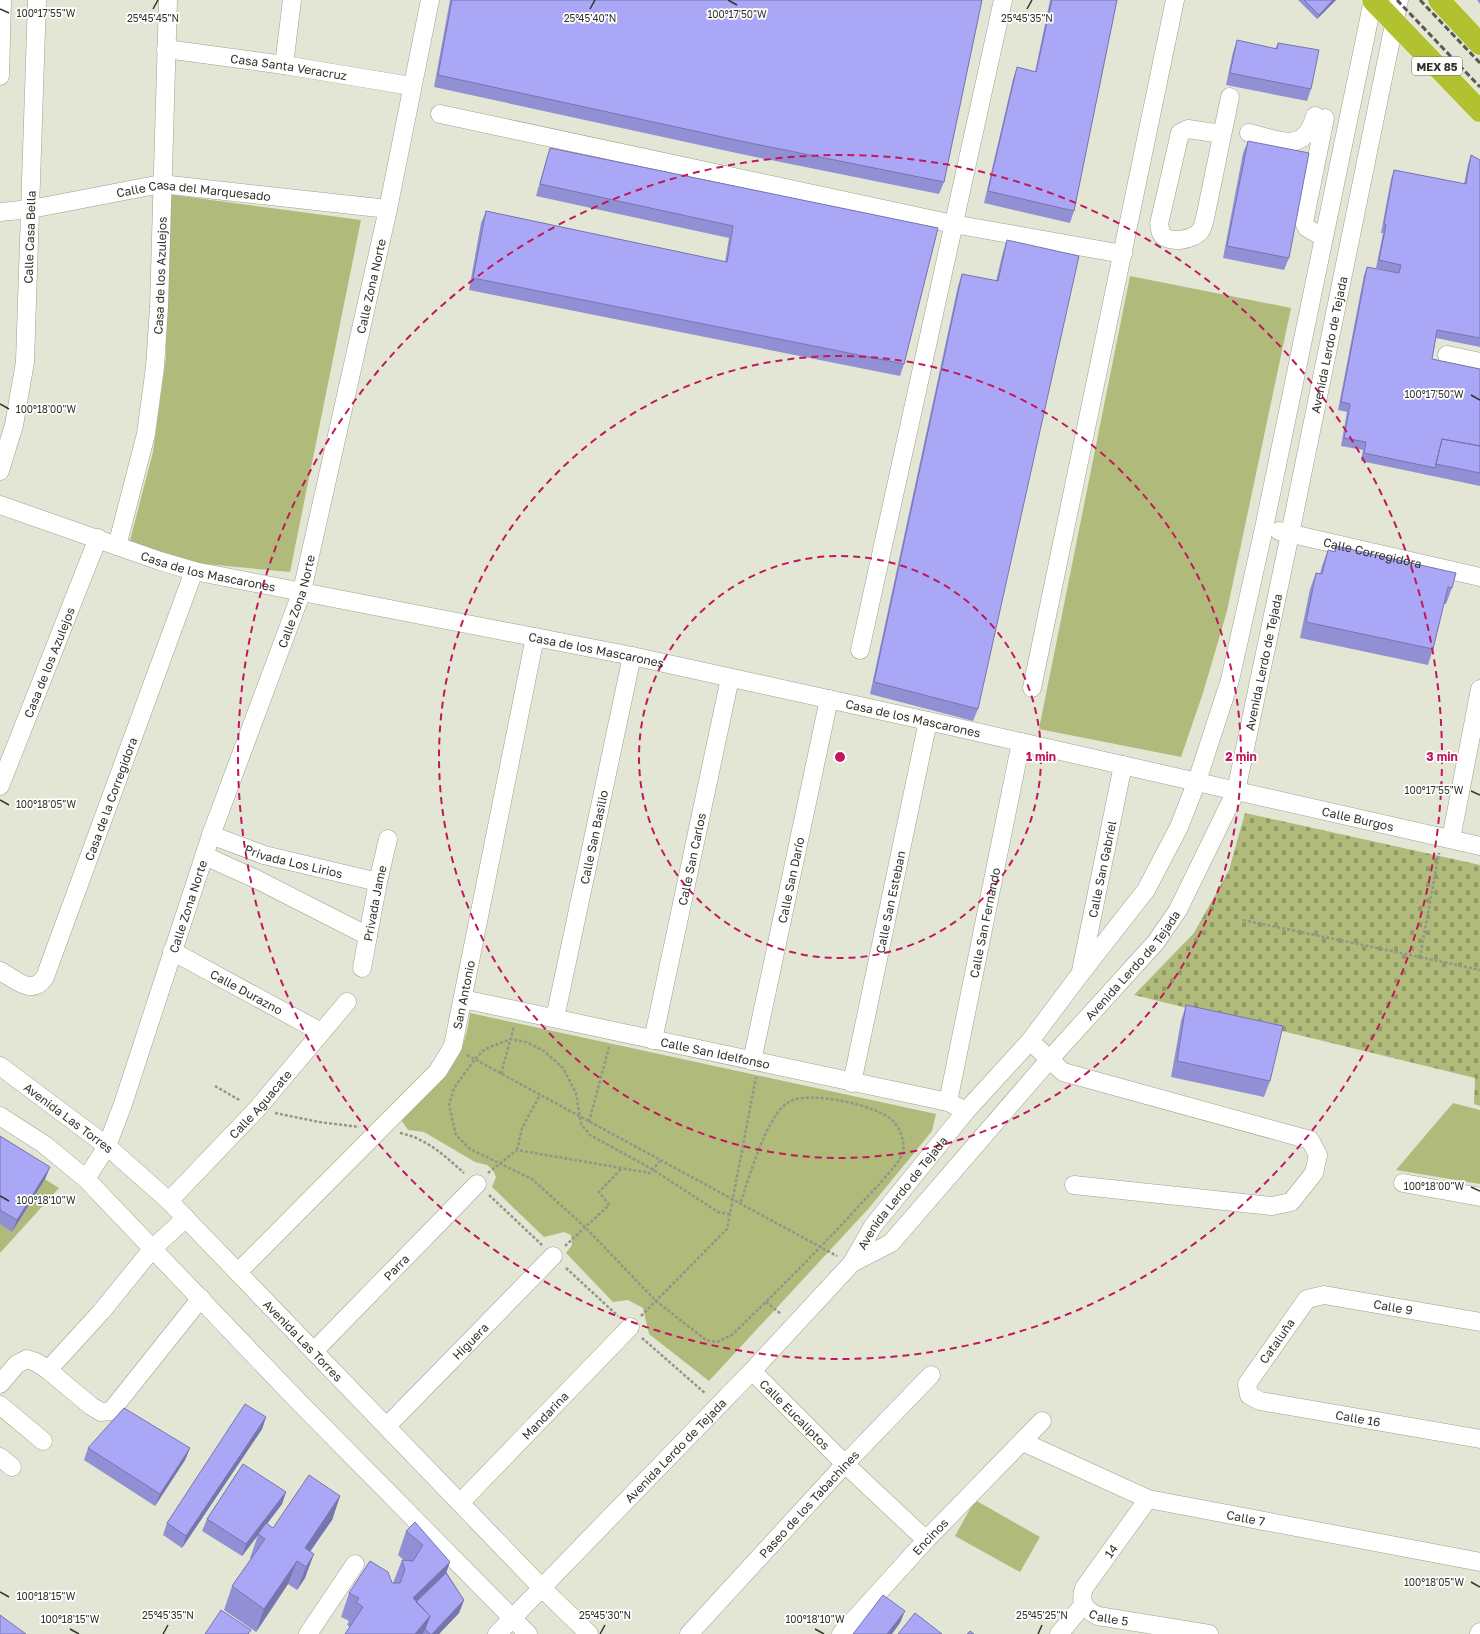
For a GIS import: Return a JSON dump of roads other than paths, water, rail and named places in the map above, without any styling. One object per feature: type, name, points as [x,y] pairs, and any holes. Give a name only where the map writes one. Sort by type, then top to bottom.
[{"type":"highway","name":"MEX 85","points":[[1373,0],[1480,111]]},
{"type":"highway","points":[[1439,0],[1480,44]]},
{"type":"street","points":[[0,76],[2,0]]},
{"type":"street","name":"Calle Casa Bella","points":[[0,471],[14,425],[25,362],[37,0]]},
{"type":"street","name":"Casa de los Azulejos","points":[[117,546],[146,434],[155,367],[159,307],[161,184],[168,0]]},
{"type":"street","points":[[284,65],[292,0]]},
{"type":"street","name":"Calle Zona Norte","points":[[86,1179],[108,1146],[124,1104],[172,951],[211,835],[302,591],[388,209],[411,86],[430,0]]},
{"type":"street","points":[[860,650],[1003,0]]},
{"type":"street","points":[[1032,688],[1175,0]]},
{"type":"street","name":"Avenida Lerdo de Tejada","points":[[496,1634],[752,1371],[852,1263],[873,1226],[966,1111],[1030,1041],[1146,890],[1179,827],[1197,781],[1230,680],[1264,528],[1373,0]]},
{"type":"street","name":"Avenida Lerdo de Tejada","points":[[852,1263],[892,1243],[1049,1060],[1156,942],[1178,910],[1236,791],[1290,534],[1366,152],[1399,0]]},
{"type":"street","name":"Casa Santa Veracruz","points":[[166,49],[284,65],[411,86]]},
{"type":"street","points":[[1222,134],[1188,129],[1180,134],[1159,224],[1160,232],[1164,237],[1172,240],[1186,238],[1196,235],[1201,230],[1205,218],[1230,98]]},
{"type":"street","points":[[440,114],[953,224],[1123,254]]},
{"type":"street","points":[[1249,132],[1286,142],[1295,142],[1308,134],[1320,117],[1304,222],[1307,228],[1323,237]]},
{"type":"street","name":"Calle Casa del Marquesado","points":[[0,212],[31,209],[161,184],[388,209]]},
{"type":"street","points":[[1447,355],[1480,362]]},
{"type":"street","name":"Casa de los Mascarones","points":[[0,505],[98,538],[160,561],[194,571],[632,656],[928,720],[1197,781]]},
{"type":"street","name":"Calle Corregidora","points":[[1264,528],[1480,577]]},
{"type":"street","name":"Casa de los Azulejos","points":[[0,786],[98,538]]},
{"type":"street","name":"Casa de la Corregidora","points":[[0,971],[27,986],[34,987],[40,984],[45,977],[194,571]]},
{"type":"street","name":"San Antonio","points":[[238,1272],[438,1070],[453,1046],[535,636]]},
{"type":"street","name":"Calle San Basilio","points":[[555,1018],[632,656]]},
{"type":"street","name":"Calle San Carlos","points":[[653,1040],[730,678]]},
{"type":"street","points":[[1446,838],[1480,689]]},
{"type":"street","name":"Calle San Darío","points":[[752,1062],[829,699]]},
{"type":"street","name":"Calle San Esteban","points":[[852,1083],[928,720]]},
{"type":"street","name":"Calle San Fernando","points":[[948,1102],[1021,742]]},
{"type":"street","name":"Calle San Gabriel","points":[[1081,973],[1123,765]]},
{"type":"street","name":"Calle Burgos","points":[[1197,781],[1480,846]]},
{"type":"street","name":"Privada Los Lirios","points":[[211,835],[264,855],[378,882]]},
{"type":"street","name":"Privada Jame","points":[[362,968],[378,882],[388,839]]},
{"type":"street","points":[[256,879],[264,855]]},
{"type":"street","points":[[205,856],[256,879],[368,936]]},
{"type":"street","name":"Calle Durazno","points":[[172,951],[321,1032]]},
{"type":"street","name":"Calle San Idelfonso","points":[[463,999],[752,1062],[948,1102],[966,1111]]},
{"type":"street","name":"Calle Aguacate","points":[[169,1201],[257,1109],[346,1002]]},
{"type":"street","points":[[1030,1041],[1063,1072],[1310,1140],[1318,1155],[1314,1173],[1291,1202],[1272,1206],[1074,1185]]},
{"type":"street","name":"Avenida Las Torres","points":[[0,1066],[108,1146],[169,1201],[315,1350],[541,1587],[590,1634]]},
{"type":"street","points":[[0,1116],[45,1145],[86,1179],[296,1399],[528,1634]]},
{"type":"street","points":[[1403,1183],[1480,1197]]},
{"type":"street","name":"Parra","points":[[315,1350],[477,1184]]},
{"type":"street","points":[[48,1370],[101,1312],[153,1248],[186,1218]]},
{"type":"street","name":"Higuera","points":[[387,1426],[553,1256]]},
{"type":"street","name":"Calle 9","points":[[1307,1299],[1324,1295],[1480,1322]]},
{"type":"street","points":[[0,1384],[17,1364],[27,1359],[36,1362],[48,1370],[91,1406],[102,1412],[111,1411],[200,1298]]},
{"type":"street","name":"Cataluña","points":[[1247,1384],[1307,1299]]},
{"type":"street","name":"Mandarina","points":[[460,1502],[630,1327]]},
{"type":"street","name":"Calle Eucaliptos","points":[[752,1371],[845,1464],[926,1540]]},
{"type":"street","name":"Paseo de los Tabachines","points":[[689,1634],[845,1464],[931,1375]]},
{"type":"street","name":"Calle 16","points":[[1247,1384],[1249,1395],[1260,1401],[1480,1439]]},
{"type":"street","points":[[0,1405],[43,1441]]},
{"type":"street","name":"Encinos","points":[[841,1634],[926,1540],[1042,1421]]},
{"type":"street","name":"Calle 7","points":[[1023,1442],[1148,1499],[1480,1562]]},
{"type":"street","name":"14","points":[[1083,1605],[1081,1595],[1084,1588],[1148,1499]]},
{"type":"street","points":[[308,1634],[355,1564]]},
{"type":"street","points":[[1059,1634],[1083,1605]]},
{"type":"street","name":"Calle 5","points":[[1083,1605],[1091,1613],[1098,1616],[1209,1634]]},
{"type":"railway","points":[[1397,0],[1480,87]]},
{"type":"railway","points":[[1420,0],[1480,63]]}]
